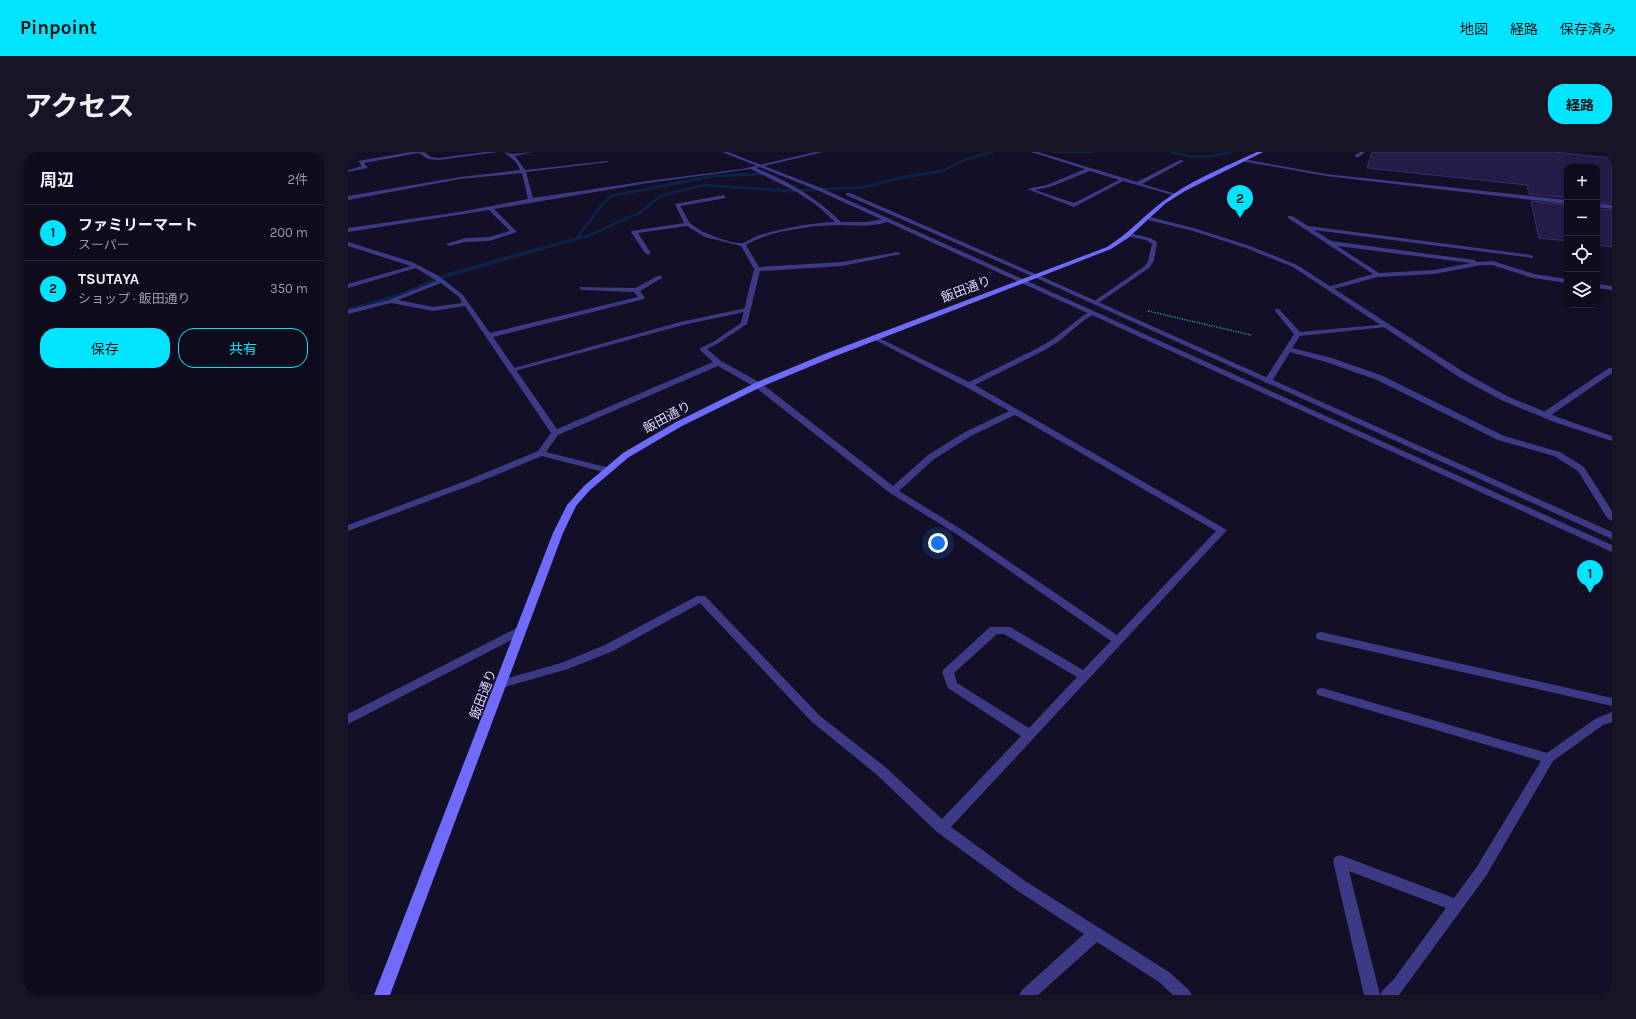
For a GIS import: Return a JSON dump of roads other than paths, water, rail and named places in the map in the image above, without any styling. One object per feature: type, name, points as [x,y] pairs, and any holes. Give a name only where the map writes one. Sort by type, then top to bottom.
[{"type":"main road","name":"飯田通り","points":[[382,995],[558,533],[572,505],[587,488],[607,470],[650,440],[758,386],[875,338],[1110,248],[1129,235],[1146,218],[1174,195],[1261,152]]},
{"type":"street","points":[[348,153],[354,152]]},
{"type":"street","points":[[348,171],[366,168],[360,162],[420,152],[430,158],[439,159],[496,152]]},
{"type":"street","points":[[506,152],[512,155],[525,171],[531,200]]},
{"type":"street","points":[[512,155],[531,152]]},
{"type":"street","points":[[724,152],[819,189],[1612,549]]},
{"type":"street","points":[[740,152],[828,186],[1036,276],[1612,536]]},
{"type":"street","points":[[348,230],[490,208],[531,200],[752,168],[821,152]]},
{"type":"street","points":[[1033,152],[1174,195]]},
{"type":"street","points":[[1357,156],[1363,152]]},
{"type":"street","points":[[1243,160],[1326,174],[1564,202]]},
{"type":"street","points":[[348,198],[454,179],[607,162]]},
{"type":"street","points":[[1137,184],[1182,162]]},
{"type":"street","points":[[752,168],[792,186],[830,213],[840,224]]},
{"type":"street","points":[[1088,170],[1048,186],[1029,189],[1074,204],[1122,180]]},
{"type":"street","points":[[724,197],[677,205],[688,224],[716,238],[743,245],[757,270],[744,324],[715,343],[702,349],[718,363],[758,386],[892,490],[961,533],[1117,640]]},
{"type":"street","points":[[1600,205],[1612,207]]},
{"type":"street","points":[[449,244],[465,240],[489,239],[514,232],[490,208]]},
{"type":"street","points":[[1290,217],[1378,275]]},
{"type":"street","points":[[1146,218],[1195,230],[1296,266],[1462,375],[1504,398],[1545,415],[1612,439]]},
{"type":"street","points":[[743,245],[754,238],[762,236],[840,224],[888,220]]},
{"type":"street","points":[[648,253],[634,232],[688,224]]},
{"type":"street","points":[[1308,228],[1532,264],[1564,280]]},
{"type":"street","points":[[1095,303],[1147,267],[1151,261],[1155,243],[1148,239],[1129,235]]},
{"type":"street","points":[[1330,243],[1482,263],[1532,264]]},
{"type":"street","points":[[348,244],[416,266],[451,288],[466,304],[555,433]]},
{"type":"street","points":[[757,270],[842,264],[898,254]]},
{"type":"street","points":[[1330,288],[1378,275],[1434,272],[1482,263]]},
{"type":"street","points":[[348,286],[416,266]]},
{"type":"street","points":[[582,288],[636,290],[660,277]]},
{"type":"street","points":[[348,312],[391,301],[440,281]]},
{"type":"street","points":[[1600,286],[1612,288]]},
{"type":"street","points":[[488,336],[642,298],[636,290]]},
{"type":"street","points":[[391,301],[433,309],[466,304]]},
{"type":"street","points":[[511,370],[682,323],[747,310]]},
{"type":"street","points":[[1277,310],[1298,334]]},
{"type":"street","points":[[969,385],[1050,344],[1069,332],[1080,318],[1092,313]]},
{"type":"street","points":[[1298,334],[1386,325]]},
{"type":"street","points":[[1268,381],[1290,350],[1298,334]]},
{"type":"street","points":[[875,338],[969,385],[1016,411],[1222,530],[942,828]]},
{"type":"street","points":[[1290,350],[1330,360],[1380,378],[1501,438],[1557,454],[1581,470],[1612,518]]},
{"type":"street","points":[[348,528],[471,482],[541,453],[555,433],[614,406],[718,363]]},
{"type":"street","points":[[1545,415],[1612,370]]},
{"type":"street","points":[[892,490],[931,457],[968,434],[1016,411]]},
{"type":"street","points":[[541,453],[607,470]]},
{"type":"street","points":[[501,684],[564,666],[609,648],[701,598],[816,719],[880,770],[942,828],[1020,885],[1164,977],[1184,995]]},
{"type":"street","points":[[348,718],[521,630]]},
{"type":"street","points":[[1030,735],[952,685],[948,672],[994,630],[1006,630],[1084,676]]},
{"type":"street","points":[[1321,636],[1612,702]]},
{"type":"street","points":[[1322,692],[1549,758]]},
{"type":"street","points":[[1388,995],[1399,984],[1481,872],[1549,758],[1599,722],[1612,716]]},
{"type":"street","points":[[1372,995],[1340,862],[1456,905]]},
{"type":"street","points":[[1027,995],[1096,934]]},
{"type":"waterway","points":[[540,249],[590,235],[641,212],[660,196],[703,185],[789,191],[866,187],[899,178],[942,171],[967,159],[992,152]]},
{"type":"waterway","points":[[1054,152],[1093,152]]},
{"type":"waterway","points":[[1171,152],[1191,157],[1214,156],[1231,152]]},
{"type":"waterway","points":[[577,238],[600,207],[611,196],[714,176],[763,174]]},
{"type":"waterway","points":[[348,310],[398,296],[445,276],[543,248]]},
{"type":"place","name":"TSUTAYA","points":[[1240,218]]},
{"type":"place","name":"ファミリーマート","points":[[1590,593]]}]
